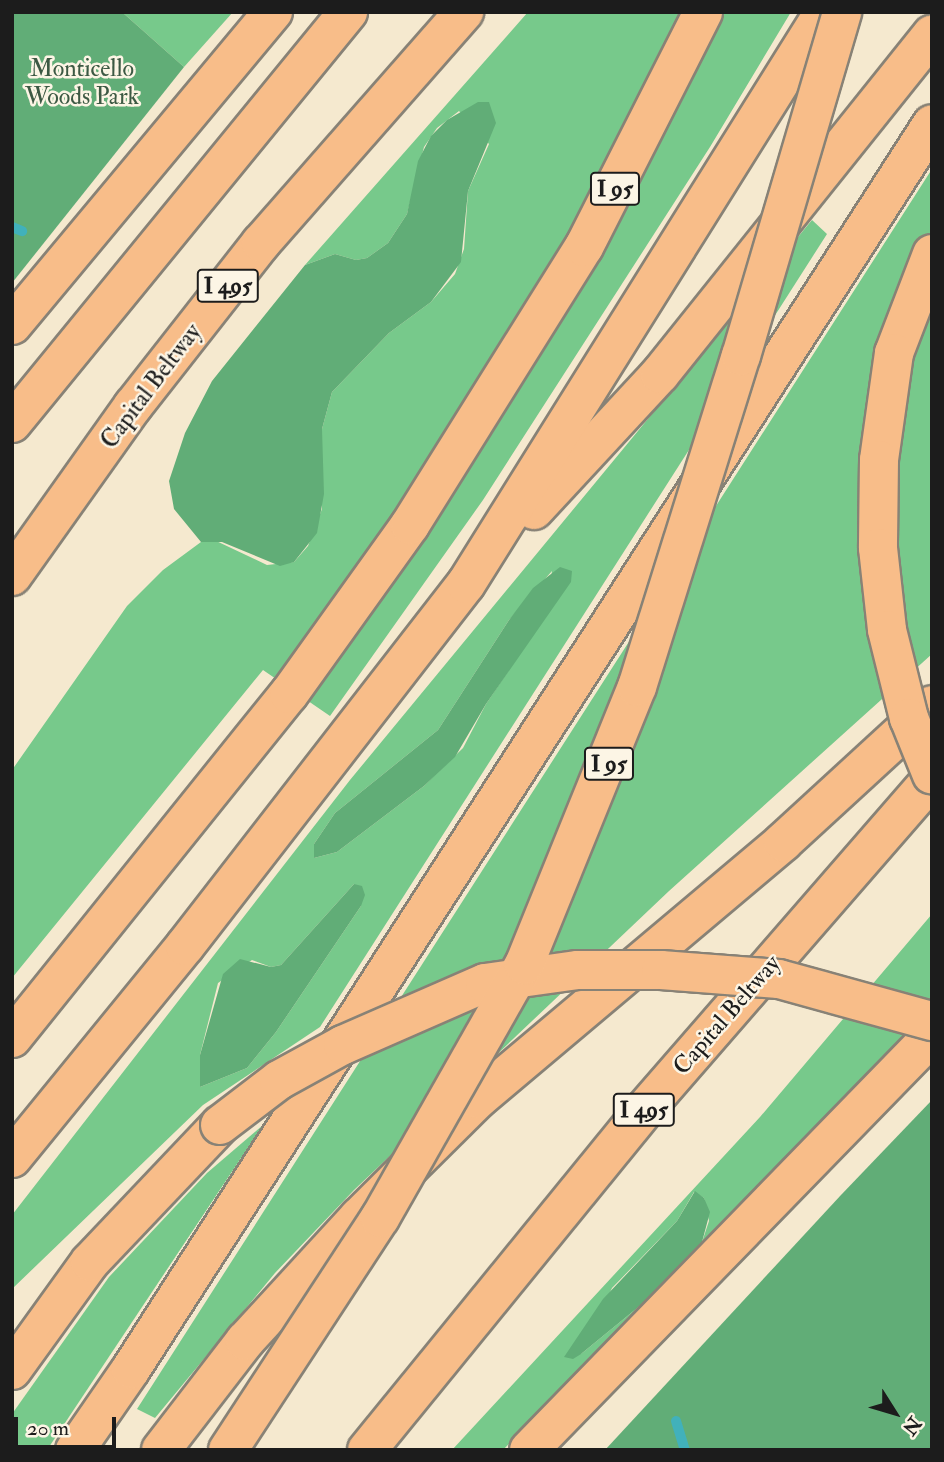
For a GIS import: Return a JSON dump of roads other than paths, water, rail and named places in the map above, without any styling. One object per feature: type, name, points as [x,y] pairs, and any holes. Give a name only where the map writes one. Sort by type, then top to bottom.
[{"type":"highway","points":[[12,325],[273,12]]},
{"type":"highway","points":[[12,423],[348,12]]},
{"type":"highway","name":"Capital Beltway","points":[[12,576],[133,406],[261,243],[464,12]]},
{"type":"highway","name":"I 95","points":[[12,1038],[289,694],[410,524],[516,361],[591,235],[703,12]]},
{"type":"highway","points":[[466,584],[824,12]]},
{"type":"highway","name":"I 95","points":[[228,1450],[380,1218],[524,965],[637,687],[741,356],[842,12]]},
{"type":"highway","points":[[12,1158],[202,924],[466,584],[660,373],[932,35]]},
{"type":"highway","points":[[75,1450],[131,1369],[932,124]]},
{"type":"highway","points":[[932,254],[894,353],[879,460],[878,548],[890,643],[909,719],[932,777]]},
{"type":"highway","points":[[161,1450],[245,1341],[359,1217],[478,1099],[783,842],[932,705]]},
{"type":"highway","name":"Capital Beltway","points":[[367,1450],[644,1110],[932,777]]},
{"type":"highway","points":[[12,1327],[220,1125],[279,1080],[410,1013],[498,981],[578,970],[647,970],[779,979],[932,1021]]},
{"type":"highway","points":[[529,1450],[932,1036]]},
{"type":"highway","points":[[12,1370],[98,1253],[220,1125]]},
{"type":"waterway","points":[[12,227],[22,231]]},
{"type":"waterway","points":[[676,1421],[685,1450]]},
{"type":"park label","name":"Monticello Woods Park","points":[[82,83]]}]
